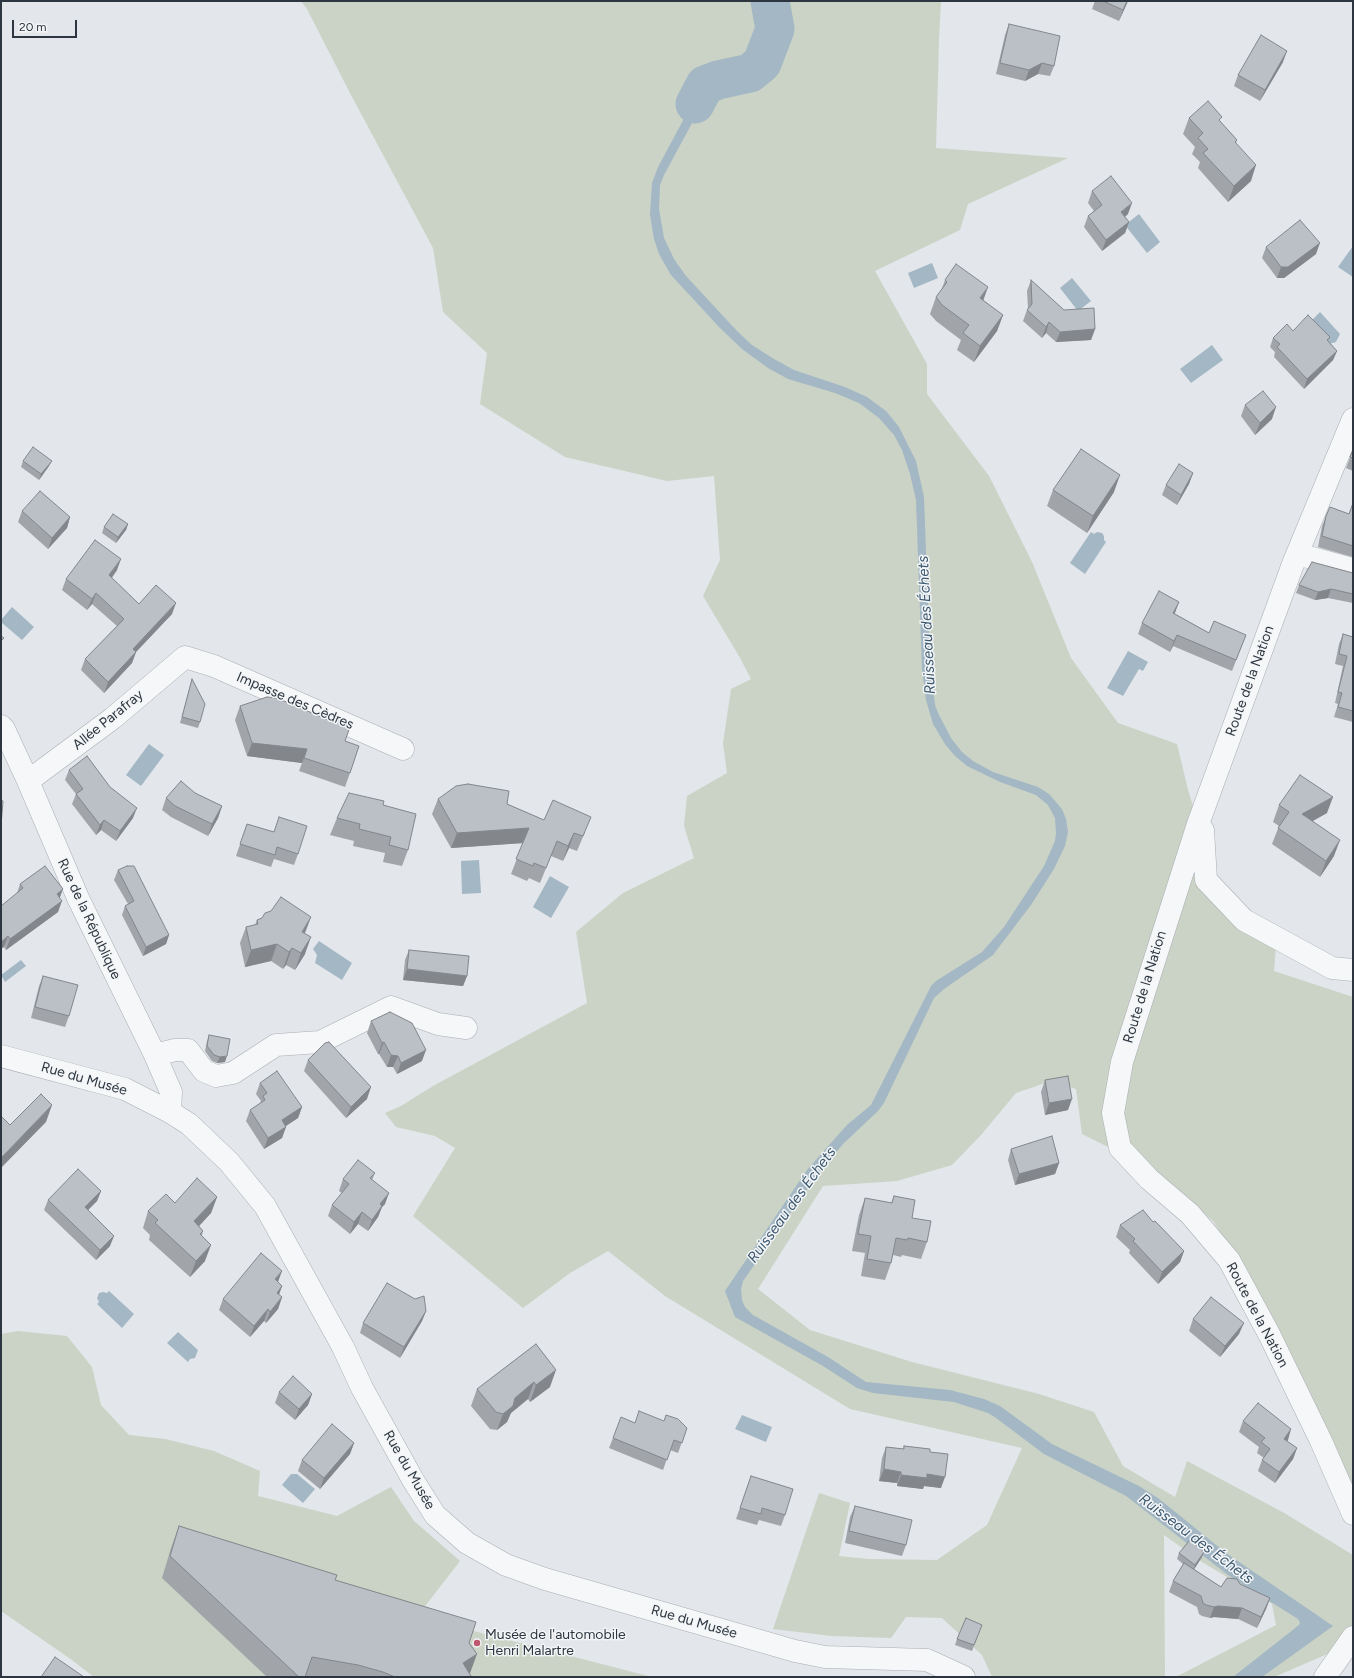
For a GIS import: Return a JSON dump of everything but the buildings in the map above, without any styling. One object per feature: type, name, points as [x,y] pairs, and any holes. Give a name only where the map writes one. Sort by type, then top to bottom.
[{"type":"street","name":"Route de la Nation","points":[[1353,419],[1297,554],[1198,824],[1122,1062],[1113,1113],[1120,1148],[1149,1180],[1190,1214],[1229,1260],[1269,1334],[1321,1441],[1353,1514]]},
{"type":"street","points":[[1297,554],[1353,569]]},
{"type":"street","name":"Impasse des Cèdres","points":[[185,657],[214,666],[403,749]]},
{"type":"street","name":"Allée Parafray","points":[[28,781],[113,718],[185,657]]},
{"type":"street","name":"Rue de la République","points":[[1,726],[28,781],[78,898],[155,1055],[171,1092],[170,1112]]},
{"type":"street","points":[[1198,824],[1203,830],[1206,880],[1244,920],[1332,968],[1353,970]]},
{"type":"street","points":[[155,1055],[174,1050],[188,1050],[204,1071],[216,1076],[233,1073],[276,1045],[320,1042],[392,1007],[438,1024],[466,1028]]},
{"type":"street","name":"Rue du Musée","points":[[1,1056],[125,1089],[170,1112],[188,1124],[229,1162],[265,1206],[343,1347],[362,1388],[413,1480],[435,1515],[467,1543],[506,1565],[545,1579],[795,1651],[825,1657],[927,1660],[964,1677]]},
{"type":"street","points":[[1325,1677],[1353,1637]]},
{"type":"green space","points":[[301,1],[941,1],[936,148],[1068,158],[968,204],[960,230],[875,271],[927,364],[927,394],[989,476],[1032,562],[1071,658],[1118,723],[1177,744],[1188,790],[1221,897],[1277,932],[1274,971],[1353,997],[1353,1489],[1252,1281],[1213,1221],[1154,1170],[1082,1134],[1076,1089],[1051,1081],[1016,1093],[981,1135],[952,1165],[897,1181],[823,1186],[758,1289],[810,1330],[912,1362],[1039,1394],[1094,1412],[1123,1466],[1175,1497],[1187,1461],[1286,1514],[1353,1555],[1353,1643],[1274,1677],[1176,1677],[1276,1625],[1272,1604],[1202,1562],[1164,1535],[1165,1677],[992,1677],[982,1655],[942,1618],[906,1617],[891,1638],[832,1636],[773,1629],[819,1493],[850,1503],[839,1556],[868,1559],[937,1560],[987,1525],[1022,1448],[850,1409],[665,1296],[608,1251],[570,1273],[523,1308],[413,1216],[455,1148],[435,1136],[396,1127],[385,1113],[401,1106],[433,1086],[587,1003],[576,932],[623,893],[694,858],[684,826],[687,796],[727,773],[723,743],[731,689],[751,679],[703,596],[720,560],[714,476],[667,481],[565,457],[480,404],[487,353],[443,312],[433,248],[307,9]]},
{"type":"green space","points":[[18,1331],[67,1336],[92,1367],[101,1405],[129,1435],[165,1439],[214,1451],[260,1471],[258,1496],[337,1516],[391,1487],[414,1521],[460,1561],[422,1610],[458,1627],[652,1677],[94,1677],[1,1611],[1,1334]]},
{"type":"water","points":[[764,1],[772,1],[775,29],[774,55],[770,65],[763,74],[747,84],[714,86],[708,89],[660,185],[659,209],[664,238],[674,259],[686,276],[752,345],[794,370],[845,387],[867,397],[886,411],[899,427],[916,461],[924,497],[930,661],[935,705],[938,713],[951,738],[962,752],[973,761],[993,772],[1038,787],[1049,794],[1062,809],[1066,819],[1068,832],[1065,846],[1054,869],[1031,905],[993,955],[944,989],[934,998],[884,1103],[878,1111],[843,1144],[817,1175],[743,1281],[741,1289],[742,1300],[745,1307],[753,1315],[828,1357],[866,1382],[950,1390],[984,1399],[1000,1406],[1052,1444],[1139,1486],[1158,1498],[1226,1553],[1333,1626],[1262,1677],[1233,1677],[1299,1625],[1300,1623],[1298,1619],[1228,1575],[1126,1496],[1044,1454],[988,1413],[954,1402],[873,1393],[857,1388],[823,1366],[735,1317],[725,1291],[807,1170],[847,1125],[871,1105],[931,986],[936,981],[982,952],[1004,927],[1044,866],[1055,841],[1056,833],[1055,818],[1048,805],[1036,795],[1000,782],[967,766],[955,756],[945,744],[933,724],[926,700],[922,669],[916,500],[910,474],[902,450],[894,435],[879,418],[859,403],[835,393],[788,379],[768,368],[742,349],[720,328],[671,275],[659,254],[654,239],[650,215],[652,183],[658,167],[704,80],[708,77],[743,76],[750,73],[762,63],[767,56],[769,40]]},
{"type":"water","points":[[1139,214],[1160,242],[1147,253],[1125,225]]},
{"type":"water","points":[[1353,246],[1353,277],[1338,267]]},
{"type":"water","points":[[932,263],[938,278],[914,288],[908,273]]},
{"type":"water","points":[[1072,278],[1091,301],[1078,311],[1060,288]]},
{"type":"water","points":[[1320,312],[1340,334],[1336,342],[1329,344],[1309,323]]},
{"type":"water","points":[[1212,345],[1223,360],[1191,383],[1180,369]]},
{"type":"water","points":[[1091,532],[1094,534],[1097,532],[1102,533],[1106,542],[1085,574],[1070,563]]},
{"type":"water","points":[[12,607],[34,627],[22,640],[1,622]]},
{"type":"water","points":[[1128,651],[1148,662],[1143,671],[1139,669],[1123,696],[1107,688]]},
{"type":"water","points":[[149,744],[164,755],[141,786],[126,775]]},
{"type":"water","points":[[479,860],[481,893],[462,894],[461,861]]},
{"type":"water","points":[[550,876],[569,887],[551,918],[533,907]]},
{"type":"water","points":[[319,941],[352,963],[342,980],[315,963],[317,955],[313,949]]},
{"type":"water","points":[[21,960],[26,966],[5,982],[1,975]]},
{"type":"water","points":[[109,1291],[134,1314],[122,1328],[97,1304],[99,1302],[97,1298],[99,1293],[107,1293]]},
{"type":"water","points":[[178,1332],[198,1350],[195,1358],[190,1359],[188,1362],[167,1343]]},
{"type":"water","points":[[742,1415],[772,1427],[766,1442],[735,1429]]},
{"type":"water","points":[[291,1474],[297,1474],[315,1489],[303,1503],[282,1485]]},
{"type":"waterway","name":"Ruisseau des Échets","points":[[695,104],[705,85],[718,80],[750,73],[762,63],[775,29],[770,1]]},
{"type":"place","name":"Musée de l'automobile Henri Malartre","points":[[477,1643]]}]
